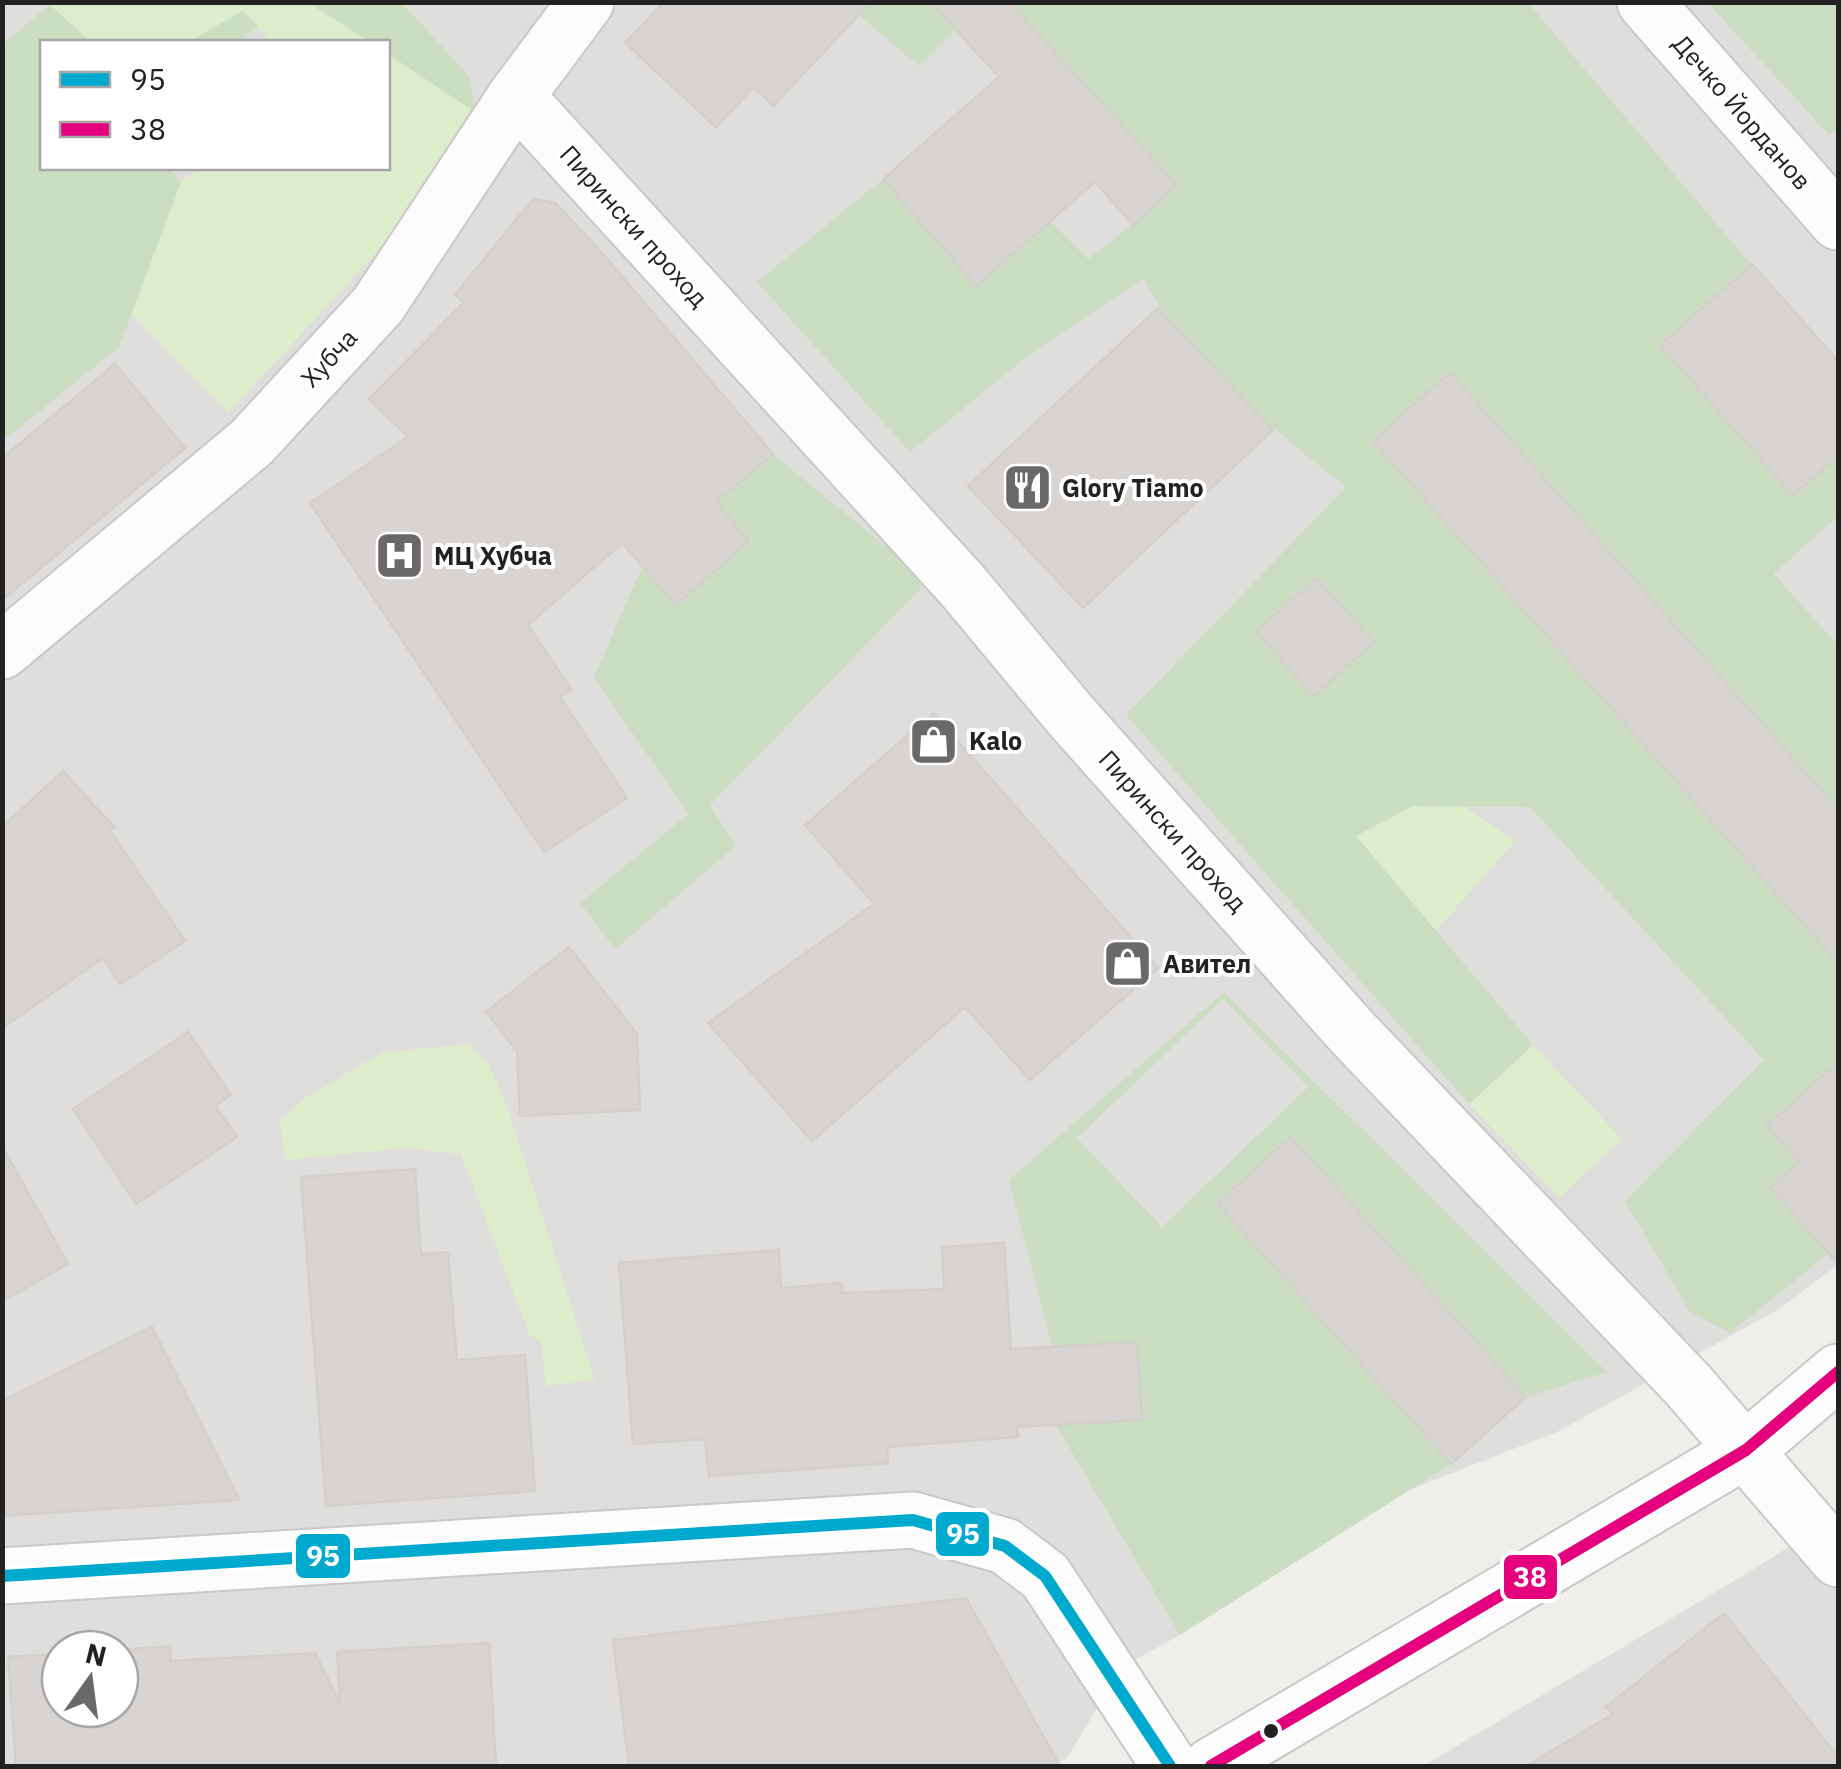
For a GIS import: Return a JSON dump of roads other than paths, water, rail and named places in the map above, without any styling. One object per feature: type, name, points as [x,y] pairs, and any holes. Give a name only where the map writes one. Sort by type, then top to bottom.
[{"type":"street","name":"Хубча","points":[[2,651],[252,442],[378,305],[516,96],[586,2]]},
{"type":"street","name":"Дечко Йорданов","points":[[1644,2],[1838,222]]},
{"type":"street","name":"Пирински проход","points":[[516,96],[962,585],[1072,716],[1350,1030],[1746,1450],[1838,1559]]},
{"type":"street","points":[[1211,1766],[1746,1450],[1838,1372]]},
{"type":"street","points":[[2,1576],[913,1520],[1005,1546],[1045,1576],[1170,1766]]},
{"type":"place","name":"Glory Tiamo","points":[[1027,488]]},
{"type":"place","name":"МЦ Хубча","points":[[399,556]]},
{"type":"place","name":"Kalo","points":[[934,741]]},
{"type":"place","name":"Авител","points":[[1128,964]]}]
